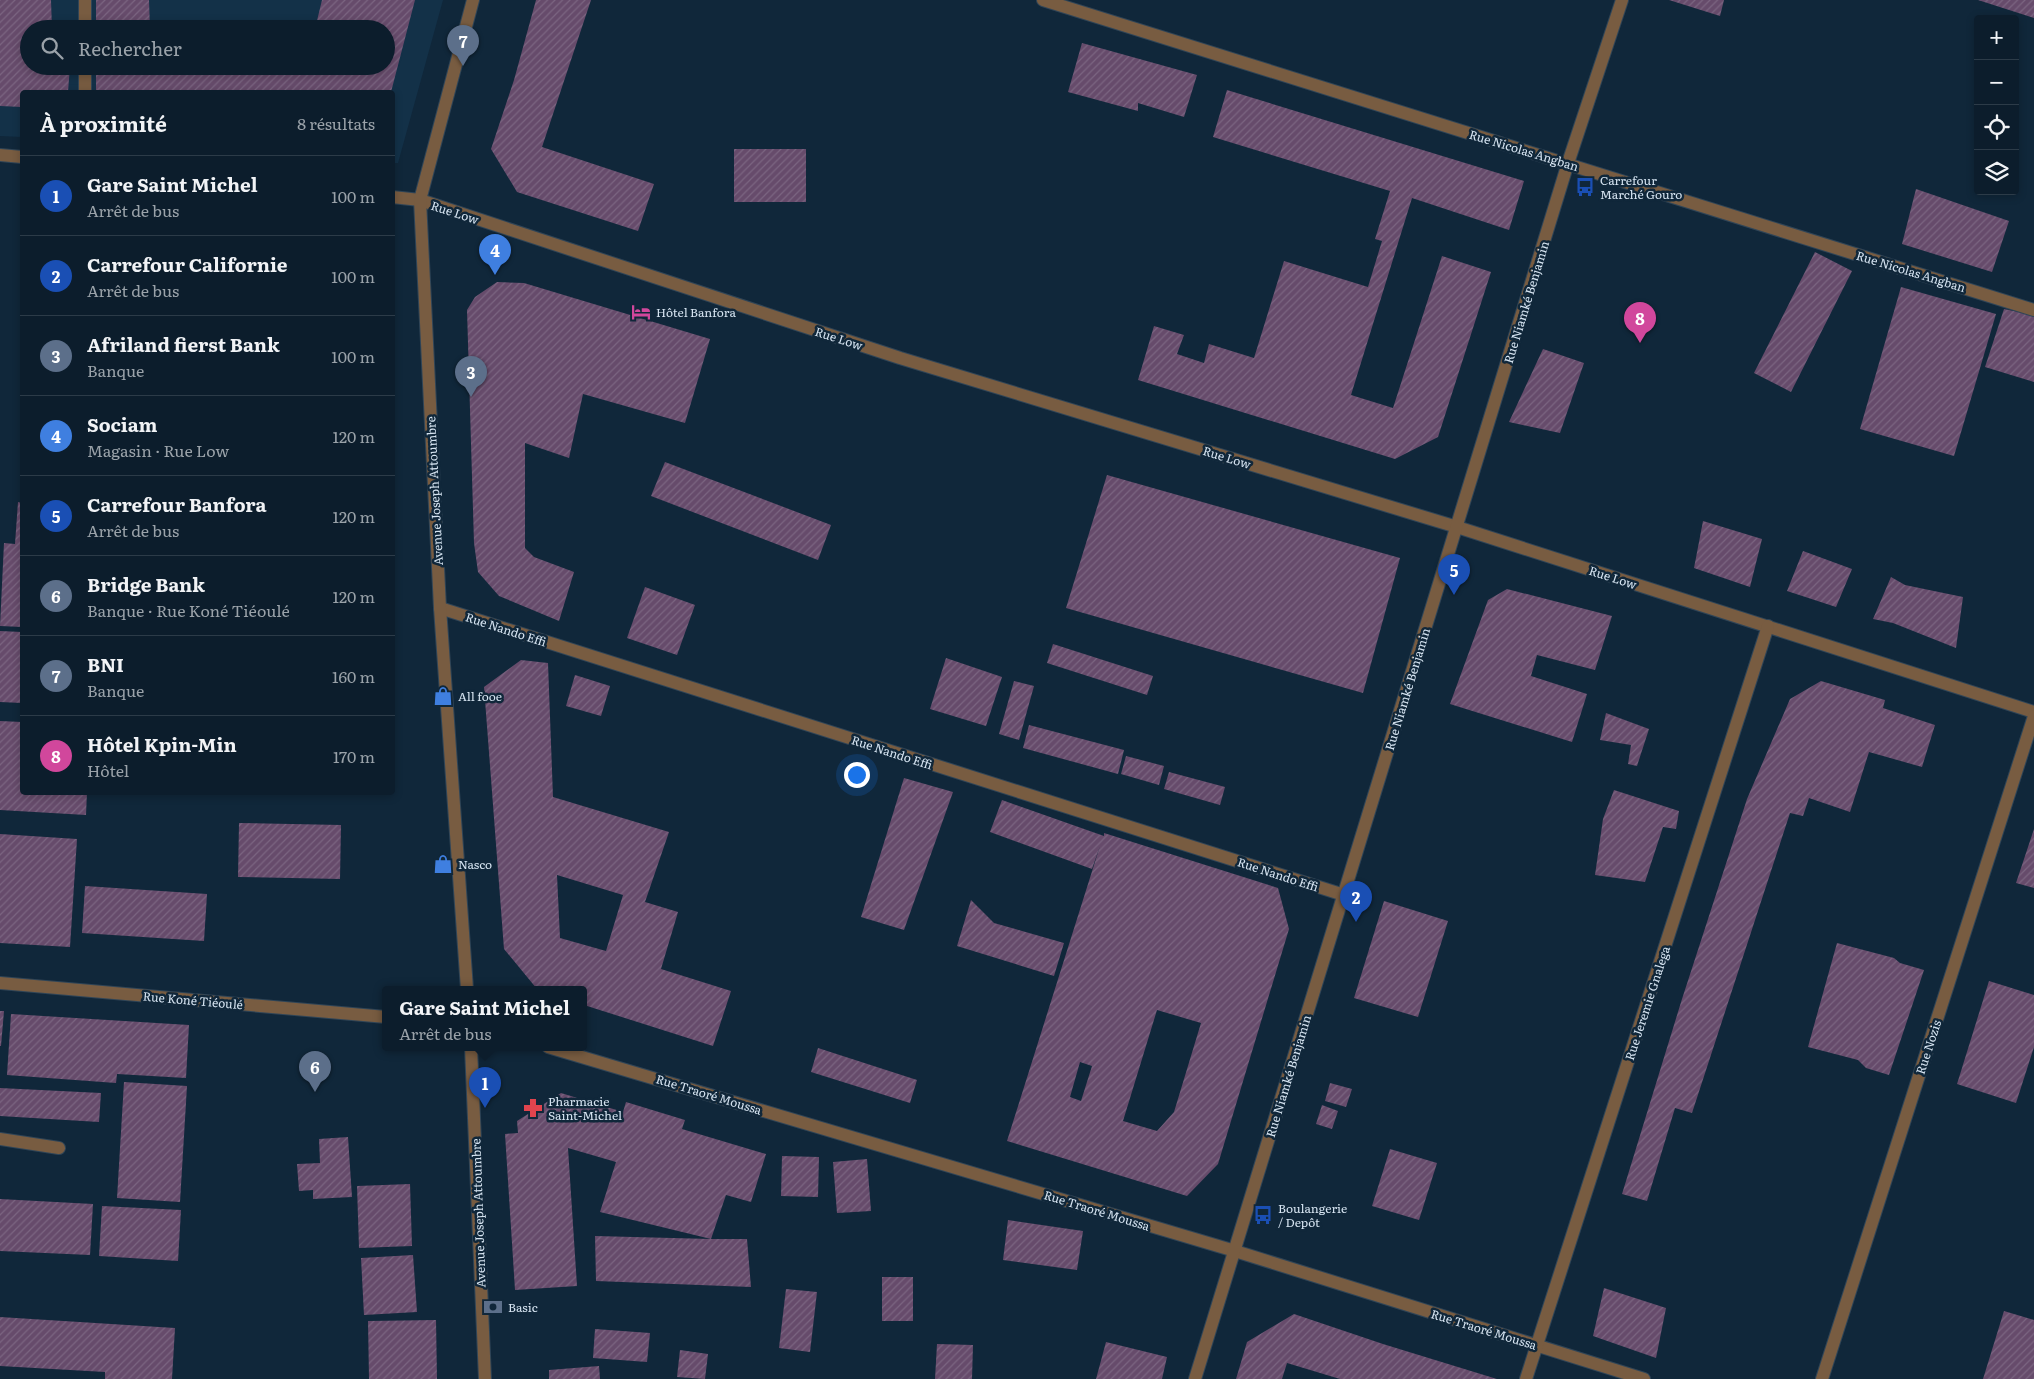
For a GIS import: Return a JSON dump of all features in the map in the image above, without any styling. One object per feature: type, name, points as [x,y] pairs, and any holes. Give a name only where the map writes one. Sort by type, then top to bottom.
[{"type":"street","points":[[85,0],[85,20]]},
{"type":"street","name":"Avenue Joseph Attoumbre","points":[[467,986],[440,608],[420,200],[473,0]]},
{"type":"street","name":"Rue Nicolas Angban","points":[[1043,0],[2034,310]]},
{"type":"street","name":"Rue Niamké Benjamin","points":[[1195,1379],[1568,164],[1622,0]]},
{"type":"street","points":[[85,75],[85,90]]},
{"type":"street","points":[[0,155],[20,157]]},
{"type":"street","name":"Rue Low","points":[[395,197],[420,200],[900,358],[1457,526],[2034,712]]},
{"type":"street","name":"Rue Nando Effi","points":[[440,608],[1344,895]]},
{"type":"street","name":"Rue Jeremie Gnalega","points":[[1526,1379],[1768,626]]},
{"type":"street","name":"Rue Nozis","points":[[1822,1379],[2034,716]]},
{"type":"street","name":"Rue Koné Tiéoulé","points":[[0,983],[382,1017]]},
{"type":"street","name":"Avenue Joseph Attoumbre","points":[[471,1051],[485,1379]]},
{"type":"street","name":"Rue Traoré Moussa","points":[[561,1051],[1235,1251],[1644,1379]]},
{"type":"street","points":[[0,1139],[59,1148]]},
{"type":"shaded area","points":[[0,0],[443,0],[398,163],[395,163],[395,90],[20,90],[20,137],[0,136]]},
{"type":"building","points":[[0,0],[51,0],[52,20],[20,20],[20,75],[69,75],[68,90],[20,90],[20,107],[0,106]]},
{"type":"building","points":[[96,0],[149,0],[150,20],[96,20]]},
{"type":"building","points":[[322,0],[415,0],[392,90],[96,90],[96,75],[395,75],[395,20],[317,20]]},
{"type":"building","points":[[536,0],[591,0],[542,147],[654,184],[638,231],[517,192],[491,149],[514,80]]},
{"type":"building","points":[[1669,0],[1724,0],[1720,16]]},
{"type":"building","points":[[1978,0],[2034,0],[2034,18]]},
{"type":"building","points":[[1082,43],[1197,75],[1184,117],[1138,103],[1138,111],[1068,92]]},
{"type":"building","points":[[1227,90],[1524,181],[1509,230],[1412,198],[1351,395],[1393,408],[1442,256],[1491,272],[1438,437],[1395,459],[1138,380],[1154,326],[1184,335],[1177,354],[1204,363],[1209,344],[1254,358],[1284,261],[1368,287],[1382,241],[1375,239],[1390,191],[1213,137]]},
{"type":"building","points":[[734,149],[806,149],[806,202],[734,202]]},
{"type":"building","points":[[1916,189],[2009,221],[1992,272],[1902,244]]},
{"type":"building","points":[[1815,252],[1852,271],[1791,392],[1754,373]]},
{"type":"building","points":[[497,282],[524,283],[710,339],[685,423],[583,394],[569,458],[525,443],[525,548],[534,557],[574,572],[559,621],[499,596],[478,572],[474,543],[467,310],[475,297]]},
{"type":"building","points":[[1901,287],[1996,314],[1954,456],[1860,429]]},
{"type":"building","points":[[2004,309],[2034,315],[2034,382],[1985,367]]},
{"type":"building","points":[[1543,349],[1584,363],[1560,433],[1509,422]]},
{"type":"building","points":[[665,462],[831,525],[818,560],[651,496]]},
{"type":"building","points":[[1107,475],[1400,558],[1363,693],[1066,608]]},
{"type":"building","points":[[18,502],[20,502],[20,627],[0,626],[4,543],[15,544]]},
{"type":"building","points":[[1703,521],[1762,539],[1750,587],[1694,568]]},
{"type":"building","points":[[1803,551],[1852,569],[1836,607],[1787,591]]},
{"type":"building","points":[[1891,577],[1905,585],[1963,597],[1956,648],[1893,623],[1873,619]]},
{"type":"building","points":[[645,587],[695,605],[677,655],[627,638]]},
{"type":"building","points":[[1507,589],[1612,616],[1595,670],[1537,655],[1531,676],[1587,694],[1572,742],[1450,704],[1488,600]]},
{"type":"building","points":[[0,631],[20,632],[20,703],[0,702]]},
{"type":"building","points":[[1053,644],[1153,676],[1147,695],[1047,663]]},
{"type":"building","points":[[946,658],[1002,677],[986,726],[930,709]]},
{"type":"building","points":[[521,660],[548,663],[553,797],[669,832],[645,902],[678,912],[661,969],[731,991],[713,1046],[587,1006],[587,986],[535,986],[504,949],[484,687]],"holes":[[[557,875],[623,895],[606,951],[560,938]]]},
{"type":"building","points":[[575,675],[610,686],[601,716],[566,706]]},
{"type":"building","points":[[1014,681],[1034,686],[1019,740],[999,734]]},
{"type":"building","points":[[1821,681],[1885,700],[1883,708],[1935,725],[1922,767],[1869,752],[1850,812],[1809,798],[1803,816],[1790,813],[1692,1113],[1675,1108],[1647,1201],[1622,1194],[1682,999],[1747,799],[1790,699]]},
{"type":"building","points":[[1606,713],[1649,729],[1637,766],[1628,764],[1631,745],[1600,740]]},
{"type":"building","points":[[0,721],[20,722],[20,795],[87,795],[86,815],[0,810]]},
{"type":"building","points":[[1029,725],[1124,750],[1118,774],[1023,748]]},
{"type":"building","points":[[1126,756],[1164,766],[1159,785],[1121,774]]},
{"type":"building","points":[[1169,772],[1225,787],[1220,805],[1164,789]]},
{"type":"building","points":[[904,778],[953,792],[904,930],[861,917]]},
{"type":"building","points":[[1614,790],[1679,811],[1676,829],[1663,827],[1645,882],[1595,875],[1603,819]]},
{"type":"building","points":[[1002,800],[1104,836],[1104,833],[1278,888],[1289,929],[1218,1164],[1187,1196],[1007,1141],[1100,846],[1092,869],[990,832]],"holes":[[[1157,1010],[1201,1023],[1174,1112],[1157,1131],[1123,1121]],[[1080,1062],[1092,1066],[1081,1101],[1070,1097]]]},
{"type":"building","points":[[239,823],[341,825],[340,879],[238,877]]},
{"type":"building","points":[[2034,829],[2034,888],[2016,883]]},
{"type":"building","points":[[0,834],[77,839],[70,947],[0,943]]},
{"type":"building","points":[[85,886],[207,894],[204,941],[82,933]]},
{"type":"building","points":[[971,900],[994,923],[1064,943],[1054,976],[957,946]]},
{"type":"building","points":[[1384,901],[1448,921],[1418,1017],[1354,998]]},
{"type":"building","points":[[1837,943],[1894,958],[1900,963],[1924,970],[1889,1075],[1866,1068],[1858,1060],[1808,1047]]},
{"type":"building","points":[[1989,981],[2034,995],[2034,1047],[2016,1103],[1957,1084]]},
{"type":"building","points":[[0,1011],[4,1011],[1,1046],[0,1046]]},
{"type":"building","points":[[11,1014],[189,1025],[186,1078],[117,1074],[116,1083],[7,1075]]},
{"type":"building","points":[[818,1048],[917,1080],[910,1103],[811,1072]]},
{"type":"building","points":[[124,1082],[187,1086],[180,1202],[117,1198]]},
{"type":"building","points":[[1330,1083],[1352,1089],[1346,1107],[1325,1101]]},
{"type":"building","points":[[0,1088],[101,1093],[99,1122],[0,1116]]},
{"type":"building","points":[[561,1093],[623,1112],[626,1102],[685,1120],[682,1129],[766,1154],[751,1202],[726,1195],[711,1239],[600,1212],[616,1162],[568,1148],[577,1286],[515,1290],[505,1134],[518,1133],[517,1121]]},
{"type":"building","points":[[1322,1105],[1338,1111],[1332,1129],[1316,1124]]},
{"type":"building","points":[[348,1137],[352,1197],[313,1199],[313,1190],[299,1191],[297,1164],[320,1163],[319,1139]]},
{"type":"building","points":[[1390,1149],[1437,1163],[1419,1220],[1372,1206]]},
{"type":"building","points":[[782,1156],[819,1157],[818,1197],[781,1196]]},
{"type":"building","points":[[867,1159],[871,1211],[837,1213],[833,1162]]},
{"type":"building","points":[[410,1184],[412,1246],[359,1248],[357,1186]]},
{"type":"building","points":[[0,1199],[93,1204],[90,1255],[0,1251]]},
{"type":"building","points":[[102,1206],[181,1210],[178,1261],[99,1256]]},
{"type":"building","points":[[1008,1220],[1083,1231],[1077,1270],[1003,1260]]},
{"type":"building","points":[[595,1236],[747,1239],[751,1287],[596,1281]]},
{"type":"building","points":[[413,1255],[417,1312],[364,1315],[361,1258]]},
{"type":"building","points":[[882,1277],[913,1277],[913,1321],[882,1321]]},
{"type":"building","points":[[1604,1288],[1666,1308],[1656,1358],[1593,1336]]},
{"type":"building","points":[[786,1289],[817,1292],[810,1352],[779,1348]]},
{"type":"building","points":[[2004,1311],[2034,1320],[2034,1379],[1983,1379]]},
{"type":"building","points":[[1294,1314],[1497,1379],[1340,1379],[1287,1363],[1282,1379],[1236,1379],[1247,1342]]},
{"type":"building","points":[[0,1317],[175,1328],[172,1379],[105,1379],[105,1372],[0,1366]]},
{"type":"building","points":[[436,1320],[437,1379],[369,1379],[368,1321]]},
{"type":"building","points":[[595,1329],[650,1333],[647,1362],[593,1358]]},
{"type":"building","points":[[1106,1342],[1167,1357],[1162,1379],[1096,1379]]},
{"type":"building","points":[[937,1344],[973,1345],[972,1379],[935,1379]]},
{"type":"building","points":[[680,1350],[708,1354],[705,1379],[677,1377]]},
{"type":"building","points":[[599,1366],[600,1379],[549,1379],[549,1370]]},
{"type":"place","name":"BNI","points":[[463,66]]},
{"type":"place","name":"Carrefour Marché Gouro","points":[[1585,187]]},
{"type":"place","name":"Sociam","points":[[495,275]]},
{"type":"place","name":"Hôtel Banfora","points":[[641,312]]},
{"type":"place","name":"Hôtel Kpin-Min","points":[[1640,343]]},
{"type":"place","name":"Afriland fierst Bank","points":[[471,397]]},
{"type":"place","name":"Carrefour Banfora","points":[[1454,595]]},
{"type":"place","name":"All fooe","points":[[443,696]]},
{"type":"place","name":"Nasco","points":[[443,864]]},
{"type":"place","name":"Carrefour Californie","points":[[1356,922]]},
{"type":"place","name":"Bridge Bank","points":[[315,1092]]},
{"type":"place","name":"Gare Saint Michel","points":[[485,1108]]},
{"type":"place","name":"Pharmacie Saint-Michel","points":[[533,1108]]},
{"type":"place","name":"Boulangerie / Depôt","points":[[1263,1215]]},
{"type":"place","name":"Basic","points":[[493,1307]]}]
